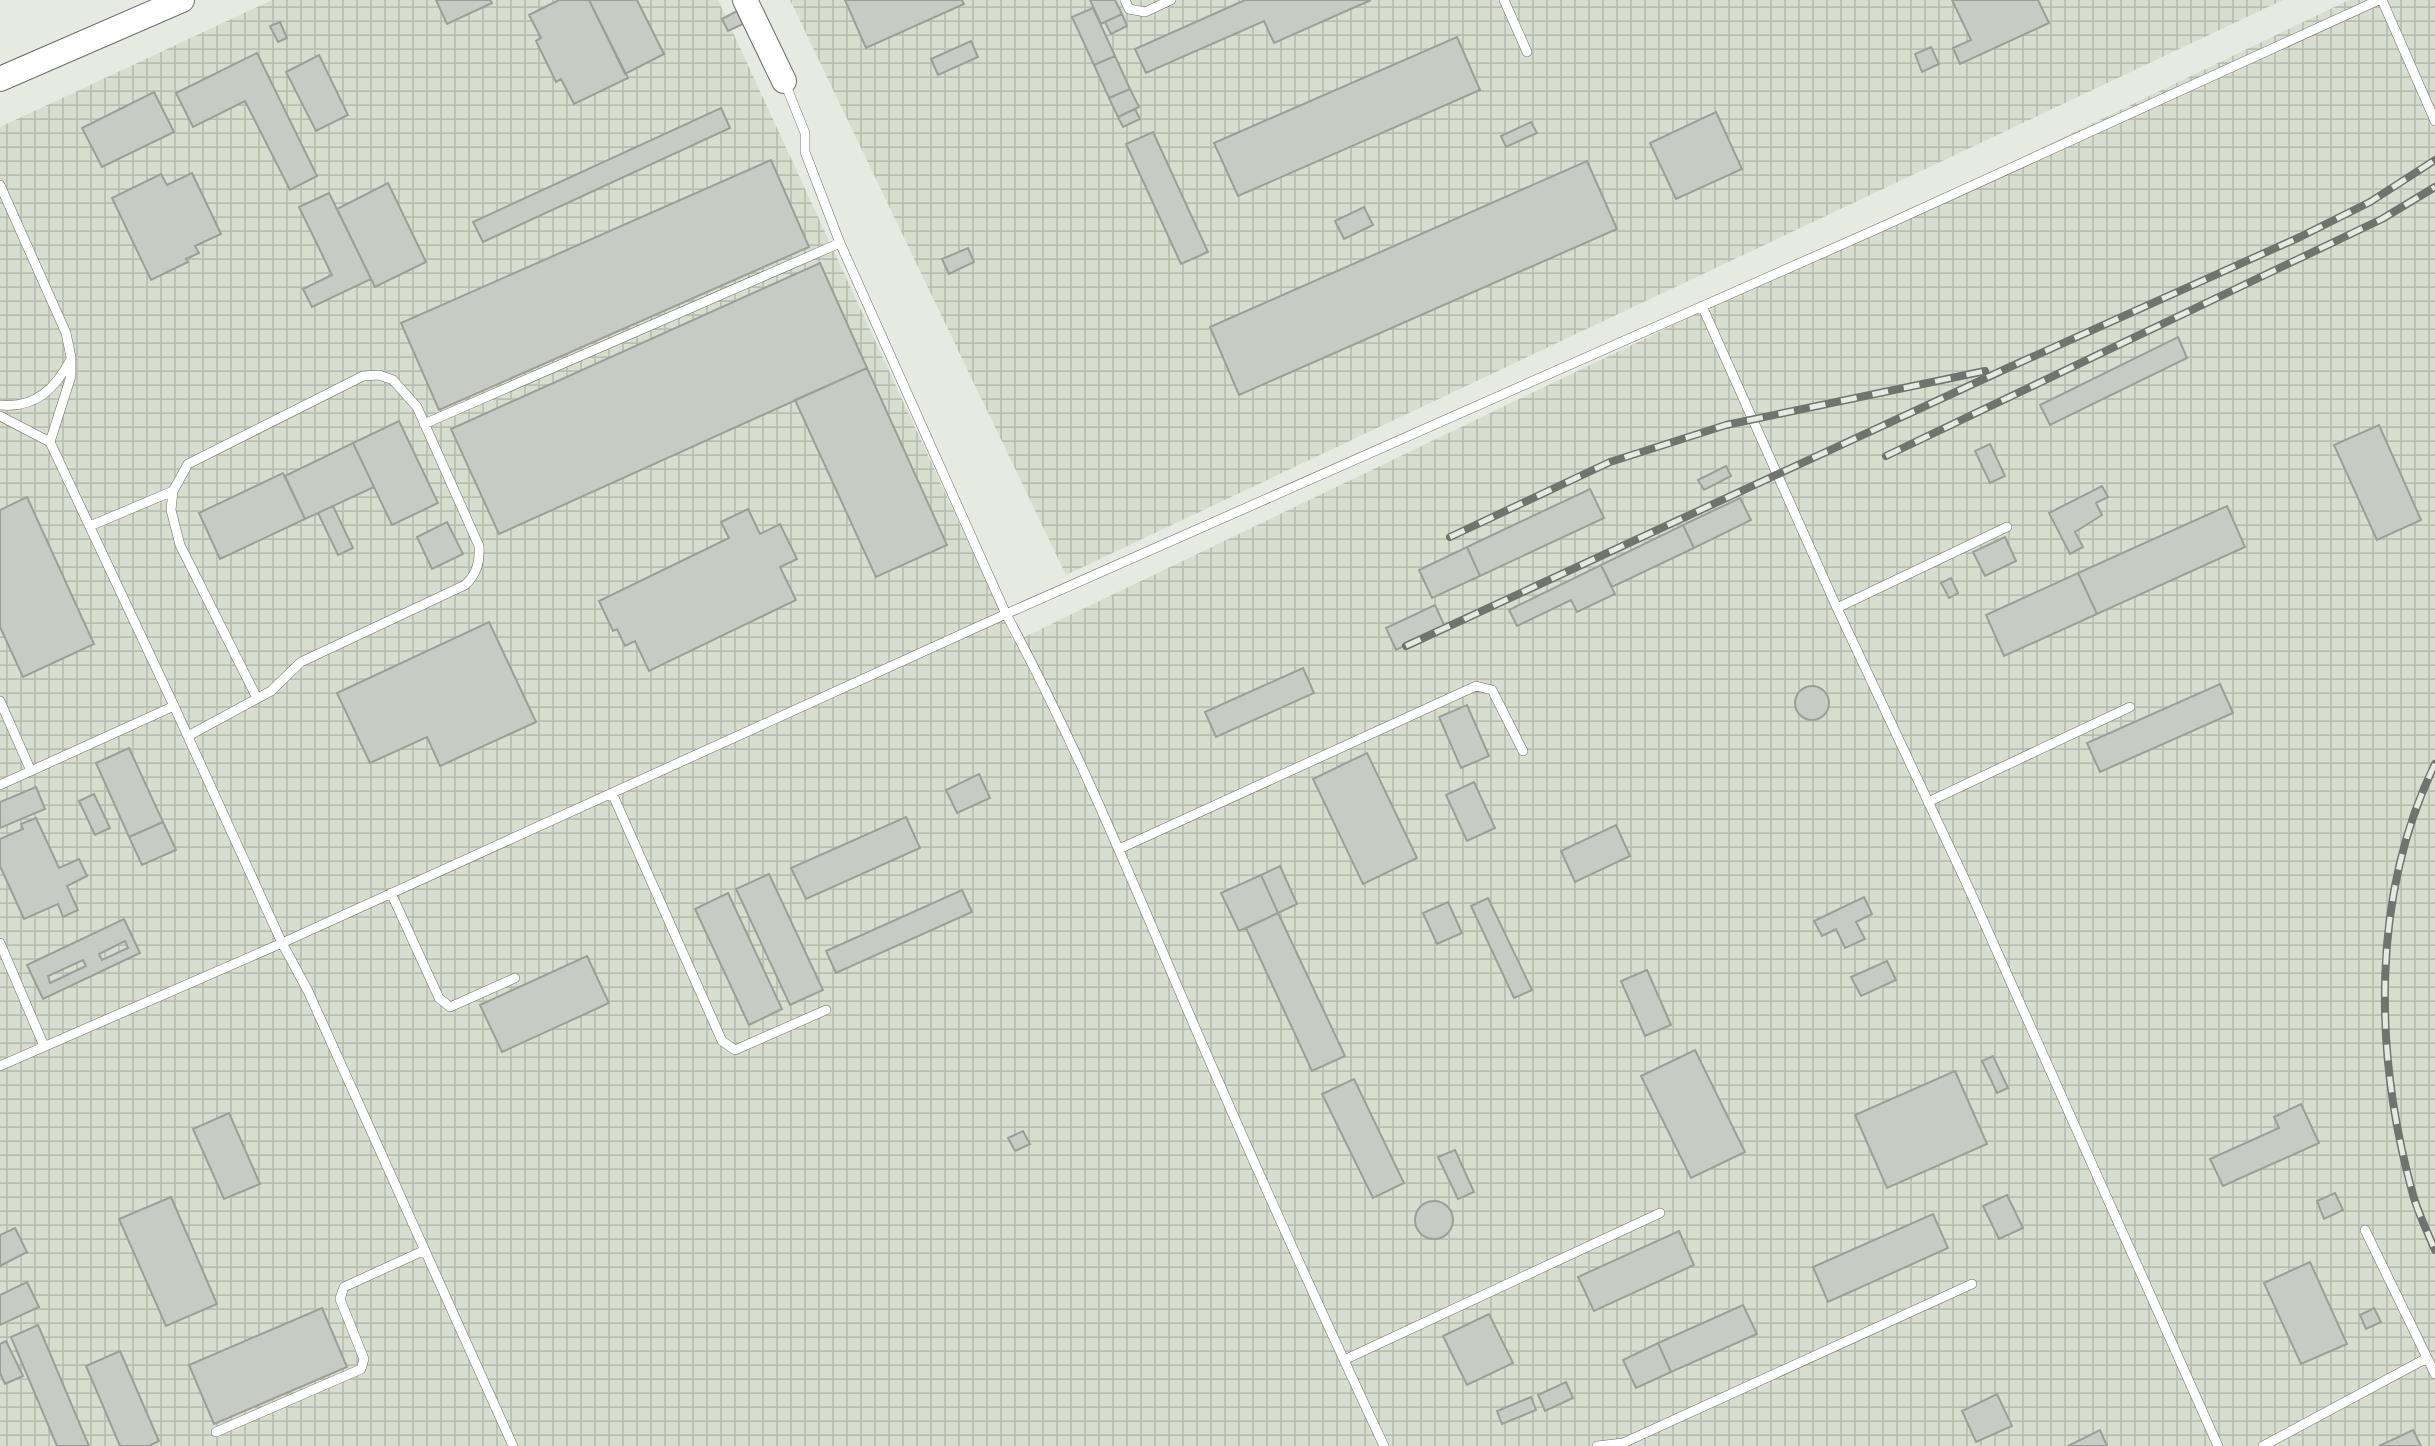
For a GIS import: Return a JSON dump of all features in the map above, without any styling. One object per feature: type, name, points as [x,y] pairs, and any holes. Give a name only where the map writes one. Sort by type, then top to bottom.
[{"type":"street","points":[[0,79],[182,0]]},
{"type":"street","points":[[745,0],[784,81]]},
{"type":"lane","points":[[1125,0],[1129,9],[1145,12],[1171,0]]},
{"type":"lane","points":[[1504,0],[1527,52]]},
{"type":"lane","points":[[0,1066],[282,943],[1006,614],[1702,306],[2381,0],[2435,121]]},
{"type":"lane","points":[[784,81],[805,133],[805,152],[840,243],[1006,614],[1036,670],[1119,849],[1169,968],[1384,1446]]},
{"type":"lane","points":[[0,185],[66,333],[71,357],[71,376],[50,442]]},
{"type":"lane","points":[[424,424],[840,243]]},
{"type":"lane","points":[[1702,306],[2218,1446]]},
{"type":"lane","points":[[0,405],[22,405],[45,395],[61,378],[71,357]]},
{"type":"lane","points":[[188,736],[271,691],[301,662],[465,585],[473,578],[480,561],[479,546],[417,407],[393,380],[379,375],[363,376],[188,464],[173,491],[171,510],[180,545],[257,698]]},
{"type":"lane","points":[[0,416],[50,442],[282,943],[308,991],[513,1446]]},
{"type":"lane","points":[[90,526],[173,491]]},
{"type":"lane","points":[[1837,608],[2007,527]]},
{"type":"lane","points":[[1119,849],[1476,686],[1492,690],[1523,751]]},
{"type":"lane","points":[[0,701],[31,771]]},
{"type":"lane","points":[[0,785],[174,706]]},
{"type":"lane","points":[[1928,802],[2130,707]]},
{"type":"lane","points":[[612,793],[722,1041],[735,1050],[826,1010]]},
{"type":"lane","points":[[391,893],[439,998],[450,1007],[515,978]]},
{"type":"lane","points":[[0,943],[44,1046]]},
{"type":"lane","points":[[1344,1360],[1660,1213]]},
{"type":"lane","points":[[2365,1230],[2435,1374]]},
{"type":"lane","points":[[216,1432],[360,1369],[364,1359],[340,1298],[344,1287],[425,1250]]},
{"type":"lane","points":[[1597,1446],[1623,1443],[1972,1284]]},
{"type":"lane","points":[[2263,1446],[2427,1358]]},
{"type":"shaded area","points":[[272,0],[718,0],[1014,642],[2349,0],[2435,0],[2435,1446],[0,1446],[0,127]]},
{"type":"shaded area","points":[[790,0],[2283,0],[1066,575]]},
{"type":"building","points":[[436,0],[490,0],[492,3],[447,24]]},
{"type":"building","points":[[559,0],[589,0],[628,78],[574,104],[561,79],[556,82],[536,41],[541,38],[529,15]]},
{"type":"building","points":[[589,0],[637,0],[664,54],[625,74]]},
{"type":"building","points":[[845,0],[962,0],[964,4],[866,48]]},
{"type":"building","points":[[1090,0],[1115,0],[1122,14],[1101,24]]},
{"type":"building","points":[[1245,0],[1371,0],[1274,43],[1264,21],[1146,73],[1135,49]]},
{"type":"building","points":[[1952,0],[2038,0],[2049,23],[1960,64],[1953,48],[1971,40]]},
{"type":"building","points":[[1093,8],[1115,56],[1094,65],[1072,17]]},
{"type":"building","points":[[737,11],[743,24],[728,31],[722,19]]},
{"type":"building","points":[[1122,14],[1127,26],[1111,34],[1105,22]]},
{"type":"building","points":[[280,22],[287,38],[278,42],[270,26]]},
{"type":"building","points":[[1457,37],[1480,90],[1238,196],[1214,143]]},
{"type":"building","points":[[971,41],[978,57],[938,75],[931,59]]},
{"type":"building","points":[[1931,47],[1939,64],[1922,72],[1915,54]]},
{"type":"building","points":[[257,53],[317,176],[290,190],[245,101],[193,127],[176,93]]},
{"type":"building","points":[[319,55],[348,115],[316,131],[286,72]]},
{"type":"building","points":[[1115,56],[1130,89],[1109,98],[1094,65]]},
{"type":"building","points":[[1130,89],[1139,107],[1118,117],[1109,98]]},
{"type":"building","points":[[154,92],[174,132],[102,167],[82,128]]},
{"type":"building","points":[[721,108],[730,128],[483,242],[473,222]]},
{"type":"building","points":[[1135,109],[1140,119],[1123,127],[1118,117]]},
{"type":"building","points":[[1716,112],[1742,169],[1676,199],[1650,143]]},
{"type":"building","points":[[1531,122],[1537,133],[1506,147],[1501,136]]},
{"type":"building","points":[[1153,132],[1208,252],[1181,264],[1126,144]]},
{"type":"building","points":[[771,160],[809,247],[439,410],[401,323]]},
{"type":"building","points":[[1587,161],[1617,229],[1239,395],[1210,327]]},
{"type":"building","points":[[192,173],[221,234],[195,246],[199,253],[186,259],[188,262],[151,280],[112,198],[161,174],[167,185]]},
{"type":"building","points":[[388,183],[426,262],[375,287],[337,209]]},
{"type":"building","points":[[329,193],[371,279],[312,307],[303,289],[332,275],[299,207]]},
{"type":"building","points":[[1364,207],[1373,225],[1344,239],[1335,221]]},
{"type":"building","points":[[968,248],[974,262],[949,274],[942,259]]},
{"type":"building","points":[[820,263],[867,368],[499,534],[451,429]]},
{"type":"building","points":[[2178,337],[2187,358],[2050,425],[2040,405]]},
{"type":"building","points":[[867,368],[947,545],[876,577],[795,400]]},
{"type":"building","points":[[399,421],[438,503],[392,525],[353,443]]},
{"type":"building","points":[[2379,425],[2421,520],[2377,540],[2334,445]]},
{"type":"building","points":[[353,443],[374,487],[305,519],[285,476]]},
{"type":"building","points":[[1990,444],[2005,476],[1990,483],[1975,451]]},
{"type":"building","points":[[1726,466],[1731,476],[1704,490],[1698,480]]},
{"type":"building","points":[[283,473],[305,519],[220,559],[199,513]]},
{"type":"building","points":[[2102,486],[2108,497],[2096,503],[2102,515],[2075,532],[2083,547],[2070,554],[2049,513]]},
{"type":"building","points":[[1590,489],[1604,518],[1480,576],[1467,547]]},
{"type":"building","points":[[27,497],[94,644],[23,677],[0,627],[0,510]]},
{"type":"building","points":[[1740,498],[1751,520],[1694,548],[1683,525]]},
{"type":"building","points":[[333,506],[353,548],[338,555],[318,513]]},
{"type":"building","points":[[2227,506],[2245,547],[2097,614],[2078,573]]},
{"type":"building","points":[[748,509],[760,534],[780,524],[797,559],[780,567],[796,600],[649,671],[635,641],[625,646],[617,629],[613,631],[599,601],[729,538],[721,522]]},
{"type":"building","points":[[447,522],[463,554],[432,569],[417,537]]},
{"type":"building","points":[[1683,525],[1694,548],[1612,587],[1601,565]]},
{"type":"building","points":[[2005,537],[2016,561],[1985,576],[1973,552]]},
{"type":"building","points":[[1467,547],[1480,576],[1432,598],[1419,570]]},
{"type":"building","points":[[1601,565],[1615,594],[1577,612],[1571,600],[1517,626],[1509,610]]},
{"type":"building","points":[[2078,573],[2097,614],[2004,656],[1986,615]]},
{"type":"building","points":[[1951,578],[1958,593],[1949,598],[1941,583]]},
{"type":"building","points":[[1435,605],[1445,627],[1396,650],[1386,628]]},
{"type":"building","points":[[489,622],[536,722],[440,766],[427,737],[370,763],[337,693]]},
{"type":"building","points":[[1303,668],[1314,693],[1216,737],[1205,712]]},
{"type":"building","points":[[2220,684],[2233,713],[2100,772],[2087,743]]},
{"type":"building","points":[[1812,686],[1824,691],[1829,703],[1824,715],[1812,720],[1800,715],[1795,703],[1800,691]]},
{"type":"building","points":[[1467,705],[1489,756],[1461,768],[1439,717]]},
{"type":"building","points":[[129,748],[163,822],[129,837],[96,763]]},
{"type":"building","points":[[1367,753],[1417,858],[1363,884],[1313,779]]},
{"type":"building","points":[[979,774],[990,798],[957,813],[946,790]]},
{"type":"building","points":[[1474,782],[1495,828],[1467,841],[1446,795]]},
{"type":"building","points":[[36,787],[45,809],[0,828],[0,802]]},
{"type":"building","points":[[94,794],[110,828],[95,835],[79,801]]},
{"type":"building","points":[[906,817],[920,848],[806,899],[791,868]]},
{"type":"building","points":[[36,818],[59,868],[79,859],[87,876],[67,886],[78,910],[63,917],[58,904],[24,919],[0,866],[0,839],[23,829],[21,824]]},
{"type":"building","points":[[163,822],[176,850],[142,865],[129,837]]},
{"type":"building","points":[[1616,825],[1630,856],[1575,882],[1561,851]]},
{"type":"building","points":[[1280,866],[1297,904],[1278,913],[1261,875]]},
{"type":"building","points":[[769,874],[823,990],[790,1005],[736,889]]},
{"type":"building","points":[[1261,875],[1278,913],[1239,931],[1221,893]]},
{"type":"building","points":[[962,890],[972,912],[836,973],[826,951]]},
{"type":"building","points":[[728,893],[782,1009],[749,1025],[695,909]]},
{"type":"building","points":[[1864,897],[1872,914],[1856,922],[1865,939],[1845,948],[1836,929],[1822,936],[1814,921]]},
{"type":"building","points":[[1488,898],[1532,990],[1514,998],[1471,906]]},
{"type":"building","points":[[1448,902],[1462,933],[1437,944],[1423,913]]},
{"type":"building","points":[[1278,913],[1345,1056],[1312,1071],[1246,928]]},
{"type":"building","points":[[124,919],[140,953],[43,999],[27,965]],"holes":[[[125,941],[128,948],[102,960],[99,954]],[[83,960],[86,966],[50,983],[48,976]]]},
{"type":"building","points":[[587,956],[609,1003],[502,1052],[480,1005]]},
{"type":"building","points":[[1887,961],[1896,980],[1861,996],[1851,977]]},
{"type":"building","points":[[1647,970],[1671,1025],[1645,1036],[1621,981]]},
{"type":"building","points":[[1695,1050],[1745,1152],[1691,1178],[1641,1076]]},
{"type":"building","points":[[1993,1056],[2008,1088],[1997,1093],[1982,1061]]},
{"type":"building","points":[[1955,1071],[1987,1144],[1887,1188],[1855,1115]]},
{"type":"building","points":[[1354,1079],[1404,1183],[1373,1198],[1322,1094]]},
{"type":"building","points":[[2301,1104],[2319,1143],[2223,1186],[2210,1159],[2279,1128],[2274,1117]]},
{"type":"building","points":[[229,1113],[260,1184],[224,1199],[193,1129]]},
{"type":"building","points":[[1023,1131],[1030,1144],[1015,1151],[1008,1138]]},
{"type":"building","points":[[1455,1150],[1474,1192],[1458,1199],[1438,1157]]},
{"type":"building","points":[[2335,1193],[2343,1210],[2324,1219],[2317,1201]]},
{"type":"building","points":[[2007,1195],[2023,1228],[1999,1239],[1983,1206]]},
{"type":"building","points":[[171,1197],[217,1304],[166,1326],[119,1219]]},
{"type":"building","points":[[1434,1201],[1447,1207],[1453,1220],[1447,1233],[1434,1239],[1421,1233],[1415,1220],[1421,1207]]},
{"type":"building","points":[[1933,1214],[1948,1248],[1828,1302],[1813,1267]]},
{"type":"building","points":[[15,1228],[27,1252],[0,1266],[0,1235]]},
{"type":"building","points":[[1679,1231],[1694,1265],[1594,1311],[1578,1277]]},
{"type":"building","points":[[2310,1262],[2347,1344],[2301,1364],[2264,1283]]},
{"type":"building","points":[[27,1282],[39,1307],[0,1325],[0,1295]]},
{"type":"building","points":[[1743,1305],[1757,1334],[1671,1372],[1658,1343]]},
{"type":"building","points":[[322,1308],[347,1367],[214,1424],[189,1365]]},
{"type":"building","points":[[2374,1308],[2381,1322],[2366,1329],[2360,1315]]},
{"type":"building","points":[[1489,1314],[1513,1363],[1467,1385],[1443,1336]]},
{"type":"building","points":[[38,1325],[89,1446],[57,1446],[11,1337]]},
{"type":"building","points":[[6,1341],[23,1376],[5,1384],[0,1373],[0,1344]]},
{"type":"building","points":[[1658,1343],[1671,1372],[1636,1388],[1623,1360]]},
{"type":"building","points":[[120,1351],[159,1441],[149,1446],[120,1446],[86,1366]]},
{"type":"building","points":[[1566,1382],[1573,1398],[1545,1411],[1538,1395]]},
{"type":"building","points":[[1997,1394],[2012,1426],[1976,1442],[1962,1411]]},
{"type":"building","points":[[1531,1397],[1536,1410],[1502,1424],[1497,1411]]},
{"type":"building","points":[[2100,1430],[2107,1446],[2068,1446]]},
{"type":"building","points":[[2413,1430],[2421,1446],[2379,1446]]},
{"type":"railway","points":[[1406,646],[2012,366],[2300,237],[2370,202],[2435,160]]},
{"type":"railway","points":[[1886,456],[2382,219],[2435,187]]},
{"type":"railway","points":[[1450,537],[1610,462],[1726,425],[1985,371]]},
{"type":"railway","points":[[2435,764],[2414,815],[2399,867],[2390,920],[2385,975],[2386,1030],[2399,1138],[2414,1198],[2435,1250]]}]
